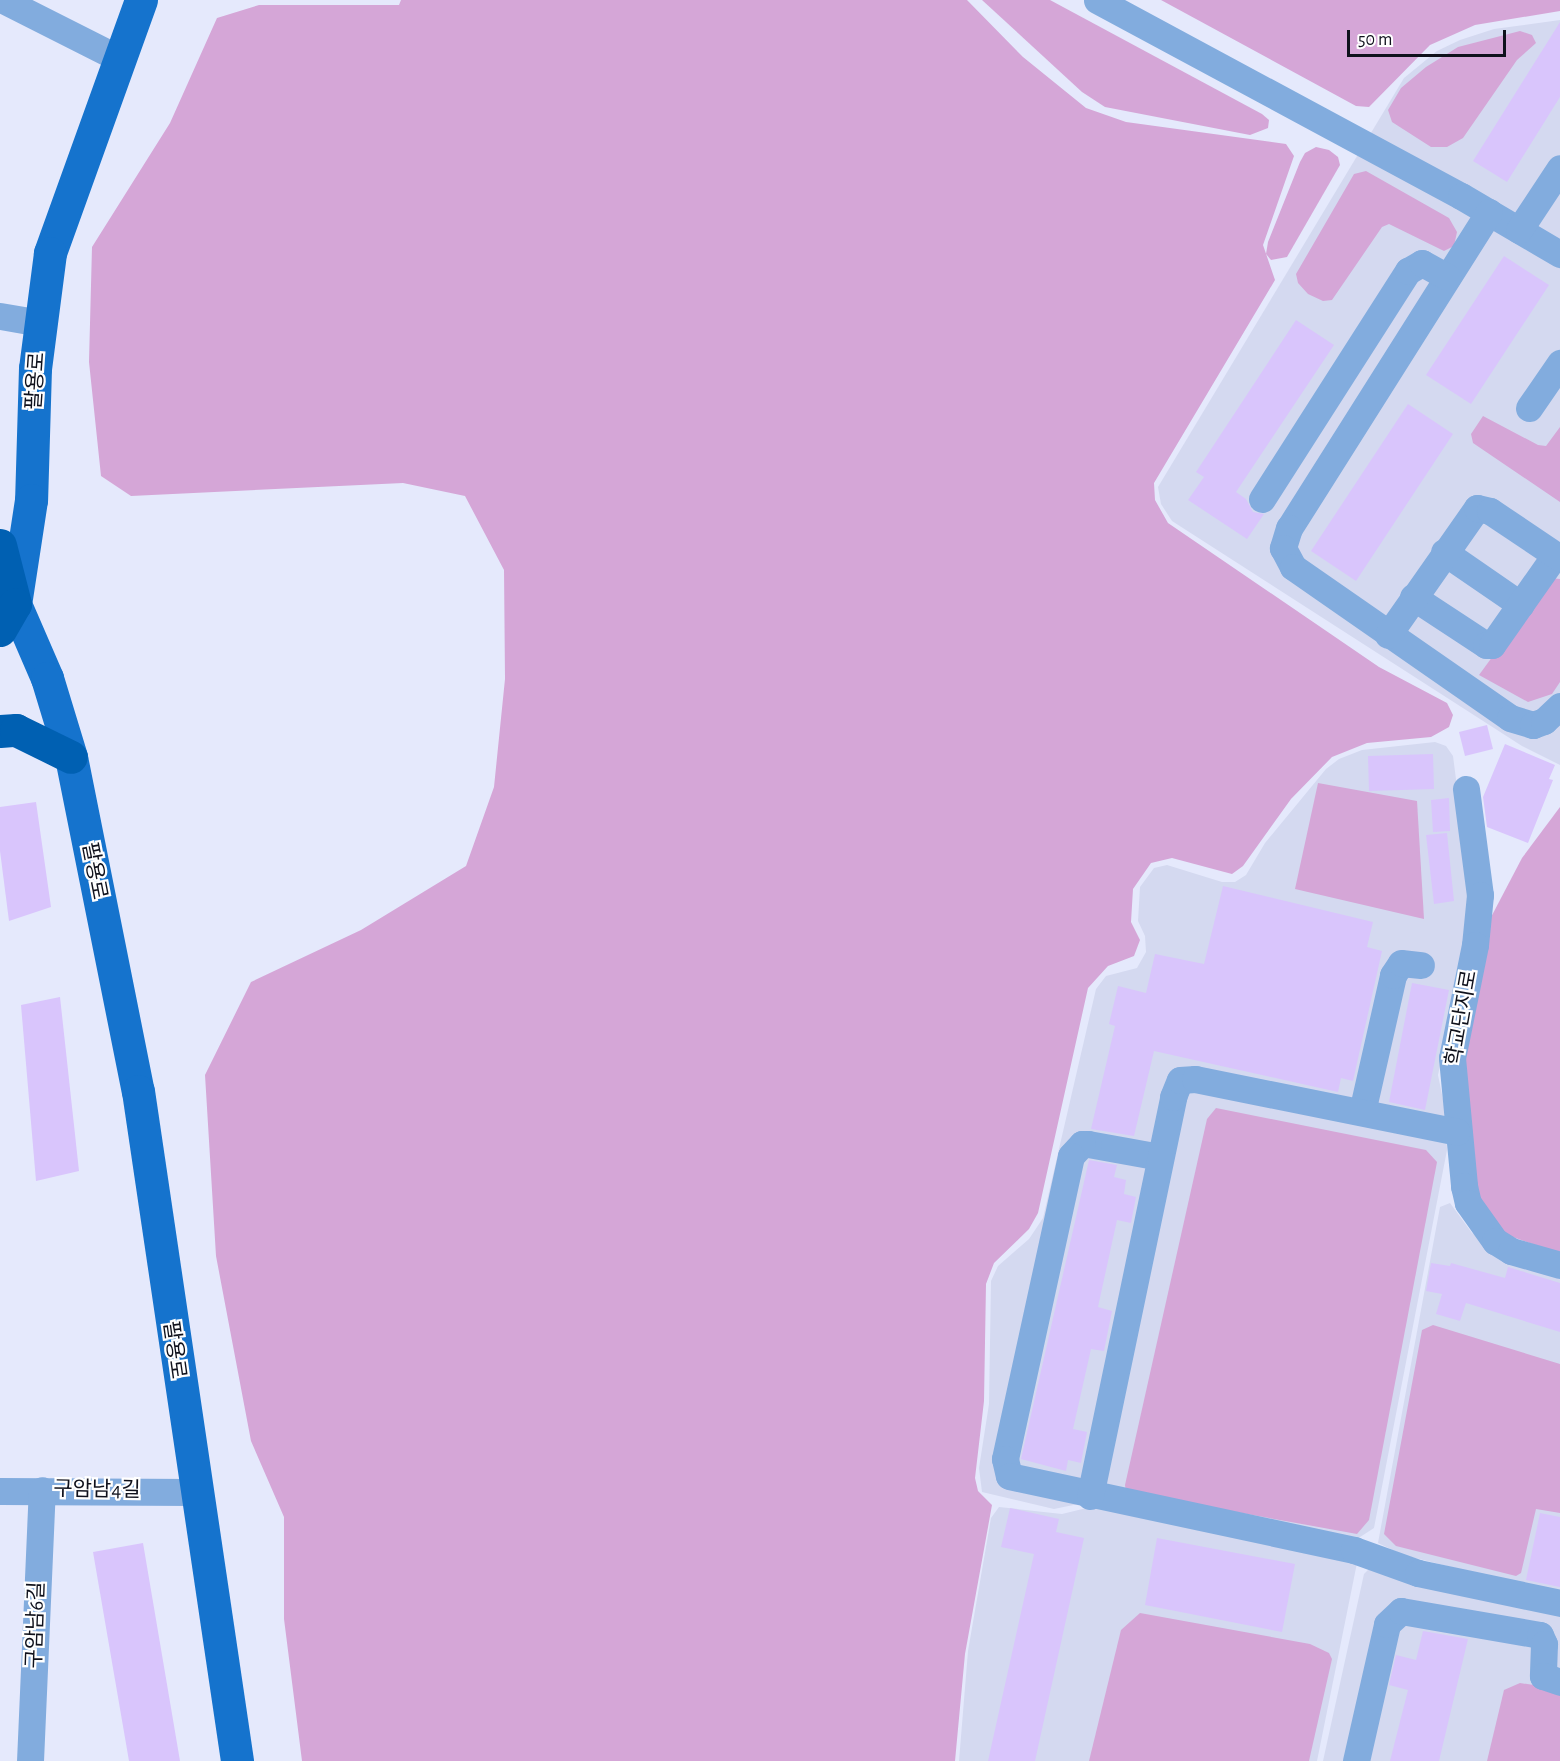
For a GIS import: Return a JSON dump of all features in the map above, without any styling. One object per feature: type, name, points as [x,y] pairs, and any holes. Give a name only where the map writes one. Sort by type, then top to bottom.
[{"type":"highway","points":[[0,544],[5,608]]},
{"type":"highway","points":[[0,731],[16,730],[71,757]]},
{"type":"main road","name":"팔용로","points":[[141,0],[50,253],[35,368],[31,500],[5,608],[46,678],[71,757],[138,1091],[194,1492],[237,1761]]},
{"type":"street","points":[[3,0],[120,59]]},
{"type":"street","points":[[1097,0],[1489,212],[1560,254]]},
{"type":"street","points":[[1519,230],[1560,168]]},
{"type":"street","points":[[1489,212],[1284,540],[1283,548],[1293,567],[1388,635],[1522,723],[1544,721],[1560,706]]},
{"type":"street","points":[[1262,499],[1407,271],[1422,263],[1447,277]]},
{"type":"street","points":[[0,316],[41,324]]},
{"type":"street","points":[[1529,408],[1560,363]]},
{"type":"street","points":[[1388,635],[1413,597],[1470,513],[1484,508],[1557,556],[1496,642],[1486,645],[1413,597]]},
{"type":"street","points":[[1444,552],[1521,605]]},
{"type":"street","name":"학교단지로","points":[[1466,789],[1480,896],[1475,945],[1452,1058],[1457,1132],[1468,1203],[1482,1226],[1511,1251],[1560,1265]]},
{"type":"street","points":[[1362,1112],[1393,975],[1401,963],[1421,965]]},
{"type":"street","points":[[1090,1496],[1175,1087],[1186,1078],[1457,1132]]},
{"type":"street","points":[[1160,1157],[1088,1144],[1082,1144],[1071,1156],[1007,1448],[1005,1470],[1009,1476],[1090,1496],[1354,1550],[1418,1573],[1560,1603]]},
{"type":"street","name":"구암남6길","points":[[30,1761],[42,1490]]},
{"type":"street","name":"구암남4길","points":[[0,1491],[194,1492]]},
{"type":"street","points":[[1356,1761],[1388,1624],[1401,1611],[1540,1635],[1544,1644],[1543,1676],[1560,1682]]},
{"type":"shaded area","points":[[401,0],[967,0],[1023,57],[1086,108],[1126,122],[1286,144],[1294,156],[1263,245],[1275,280],[1154,483],[1155,500],[1168,523],[1379,667],[1447,703],[1453,715],[1449,727],[1431,737],[1367,743],[1332,757],[1291,799],[1243,866],[1232,874],[1172,858],[1151,863],[1133,889],[1131,922],[1140,940],[1134,956],[1108,966],[1088,988],[1038,1213],[1029,1229],[994,1263],[986,1284],[984,1401],[975,1478],[978,1491],[992,1505],[965,1654],[955,1761],[302,1761],[284,1619],[284,1517],[251,1441],[216,1256],[205,1075],[251,982],[361,930],[466,866],[494,787],[505,679],[504,570],[465,496],[403,483],[131,496],[101,476],[89,362],[92,247],[170,123],[217,18],[259,5],[399,5]]},
{"type":"shaded area","points":[[982,0],[1050,0],[1262,114],[1269,120],[1268,128],[1250,135],[1105,107],[1082,92]]},
{"type":"shaded area","points":[[1161,0],[1560,0],[1560,11],[1475,25],[1430,45],[1369,107],[1356,106]]},
{"type":"shaded area","points":[[1560,20],[1560,765],[1522,746],[1172,521],[1161,504],[1158,487],[1404,78],[1437,51],[1460,40],[1494,29]]},
{"type":"shaded area","points":[[1520,31],[1532,35],[1536,43],[1517,60],[1463,138],[1447,147],[1431,147],[1392,122],[1388,110],[1401,88],[1426,67],[1458,47]]},
{"type":"shaded area","points":[[1316,147],[1329,150],[1338,157],[1340,165],[1287,257],[1271,260],[1266,254],[1268,242],[1300,162],[1305,153]]},
{"type":"shaded area","points":[[1366,171],[1449,218],[1457,232],[1454,246],[1444,251],[1389,224],[1382,227],[1332,300],[1323,301],[1308,294],[1298,283],[1296,274],[1354,174]]},
{"type":"shaded area","points":[[1483,416],[1538,445],[1546,446],[1560,427],[1560,502],[1473,443],[1471,434]]},
{"type":"shaded area","points":[[1550,578],[1560,579],[1560,682],[1552,694],[1528,702],[1479,675]]},
{"type":"shaded area","points":[[1435,742],[1446,746],[1453,756],[1469,879],[1463,962],[1438,1075],[1446,1114],[1447,1150],[1374,1528],[1357,1539],[1117,1496],[1054,1509],[982,1492],[979,1468],[989,1404],[991,1281],[998,1266],[1029,1239],[1043,1218],[1096,989],[1106,976],[1137,968],[1146,952],[1145,936],[1138,921],[1140,887],[1154,868],[1167,865],[1222,882],[1235,882],[1246,875],[1265,843],[1326,769],[1339,759],[1362,750]]},
{"type":"shaded area","points":[[1318,783],[1417,801],[1424,919],[1295,889]]},
{"type":"shaded area","points":[[1560,807],[1560,1254],[1507,1235],[1490,1222],[1471,1177],[1464,1063],[1489,921],[1522,858]]},
{"type":"shaded area","points":[[1216,1108],[1426,1150],[1437,1162],[1369,1520],[1357,1534],[1126,1492],[1125,1485],[1207,1119]]},
{"type":"shaded area","points":[[1450,1203],[1472,1233],[1499,1251],[1560,1271],[1560,1594],[1403,1555],[1378,1543],[1440,1207]]},
{"type":"shaded area","points":[[1433,1325],[1560,1364],[1560,1513],[1536,1509],[1521,1573],[1516,1576],[1396,1546],[1384,1534],[1422,1330]]},
{"type":"shaded area","points":[[1099,1505],[1357,1563],[1317,1761],[959,1761],[968,1651],[991,1518],[999,1507],[1062,1514]]},
{"type":"shaded area","points":[[1370,1568],[1560,1608],[1560,1761],[1323,1761],[1364,1574]]},
{"type":"shaded area","points":[[1140,1613],[1310,1644],[1329,1653],[1332,1659],[1309,1761],[1089,1761],[1121,1630]]},
{"type":"shaded area","points":[[1520,1683],[1560,1689],[1560,1761],[1487,1761],[1504,1690]]},
{"type":"building","points":[[1560,22],[1560,97],[1507,182],[1473,161]]},
{"type":"building","points":[[1504,256],[1549,285],[1471,404],[1426,375]]},
{"type":"building","points":[[1296,320],[1334,345],[1236,492],[1246,499],[1253,512],[1264,514],[1247,539],[1188,500],[1204,477],[1196,472]]},
{"type":"building","points":[[1408,404],[1453,434],[1356,581],[1311,551]]},
{"type":"building","points":[[1487,725],[1493,749],[1465,756],[1459,732]]},
{"type":"building","points":[[1505,744],[1555,765],[1549,779],[1553,780],[1528,843],[1487,827],[1483,797]]},
{"type":"building","points":[[1433,754],[1434,789],[1369,791],[1368,756]]},
{"type":"building","points":[[1449,798],[1450,831],[1433,832],[1431,800]]},
{"type":"building","points":[[36,802],[51,907],[9,921],[0,851],[0,807]]},
{"type":"building","points":[[1447,833],[1454,901],[1434,904],[1426,835]]},
{"type":"building","points":[[1223,886],[1373,922],[1367,947],[1382,951],[1353,1081],[1341,1078],[1338,1092],[1154,1051],[1134,1136],[1091,1129],[1115,1026],[1109,1024],[1118,986],[1146,993],[1155,954],[1204,964]]},
{"type":"building","points":[[1412,983],[1449,990],[1425,1110],[1389,1102]]},
{"type":"building","points":[[60,997],[79,1171],[36,1181],[21,1005]]},
{"type":"building","points":[[1089,1160],[1117,1165],[1114,1177],[1126,1180],[1124,1194],[1136,1197],[1131,1223],[1117,1220],[1098,1307],[1112,1311],[1104,1351],[1091,1349],[1073,1429],[1087,1432],[1081,1463],[1068,1460],[1066,1471],[1021,1459]]},
{"type":"building","points":[[1431,1263],[1450,1266],[1451,1263],[1505,1278],[1508,1267],[1560,1283],[1560,1332],[1466,1303],[1460,1321],[1436,1314],[1442,1294],[1426,1291]]},
{"type":"building","points":[[1010,1508],[1059,1519],[1056,1532],[1084,1538],[1035,1761],[988,1761],[1034,1554],[1001,1547]]},
{"type":"building","points":[[1540,1513],[1560,1517],[1560,1587],[1526,1580]]},
{"type":"building","points":[[1157,1538],[1295,1564],[1282,1632],[1145,1605]]},
{"type":"building","points":[[143,1543],[180,1761],[129,1761],[93,1552]]},
{"type":"building","points":[[1423,1631],[1468,1639],[1439,1761],[1390,1761],[1408,1690],[1389,1685],[1396,1655],[1416,1660]]}]
